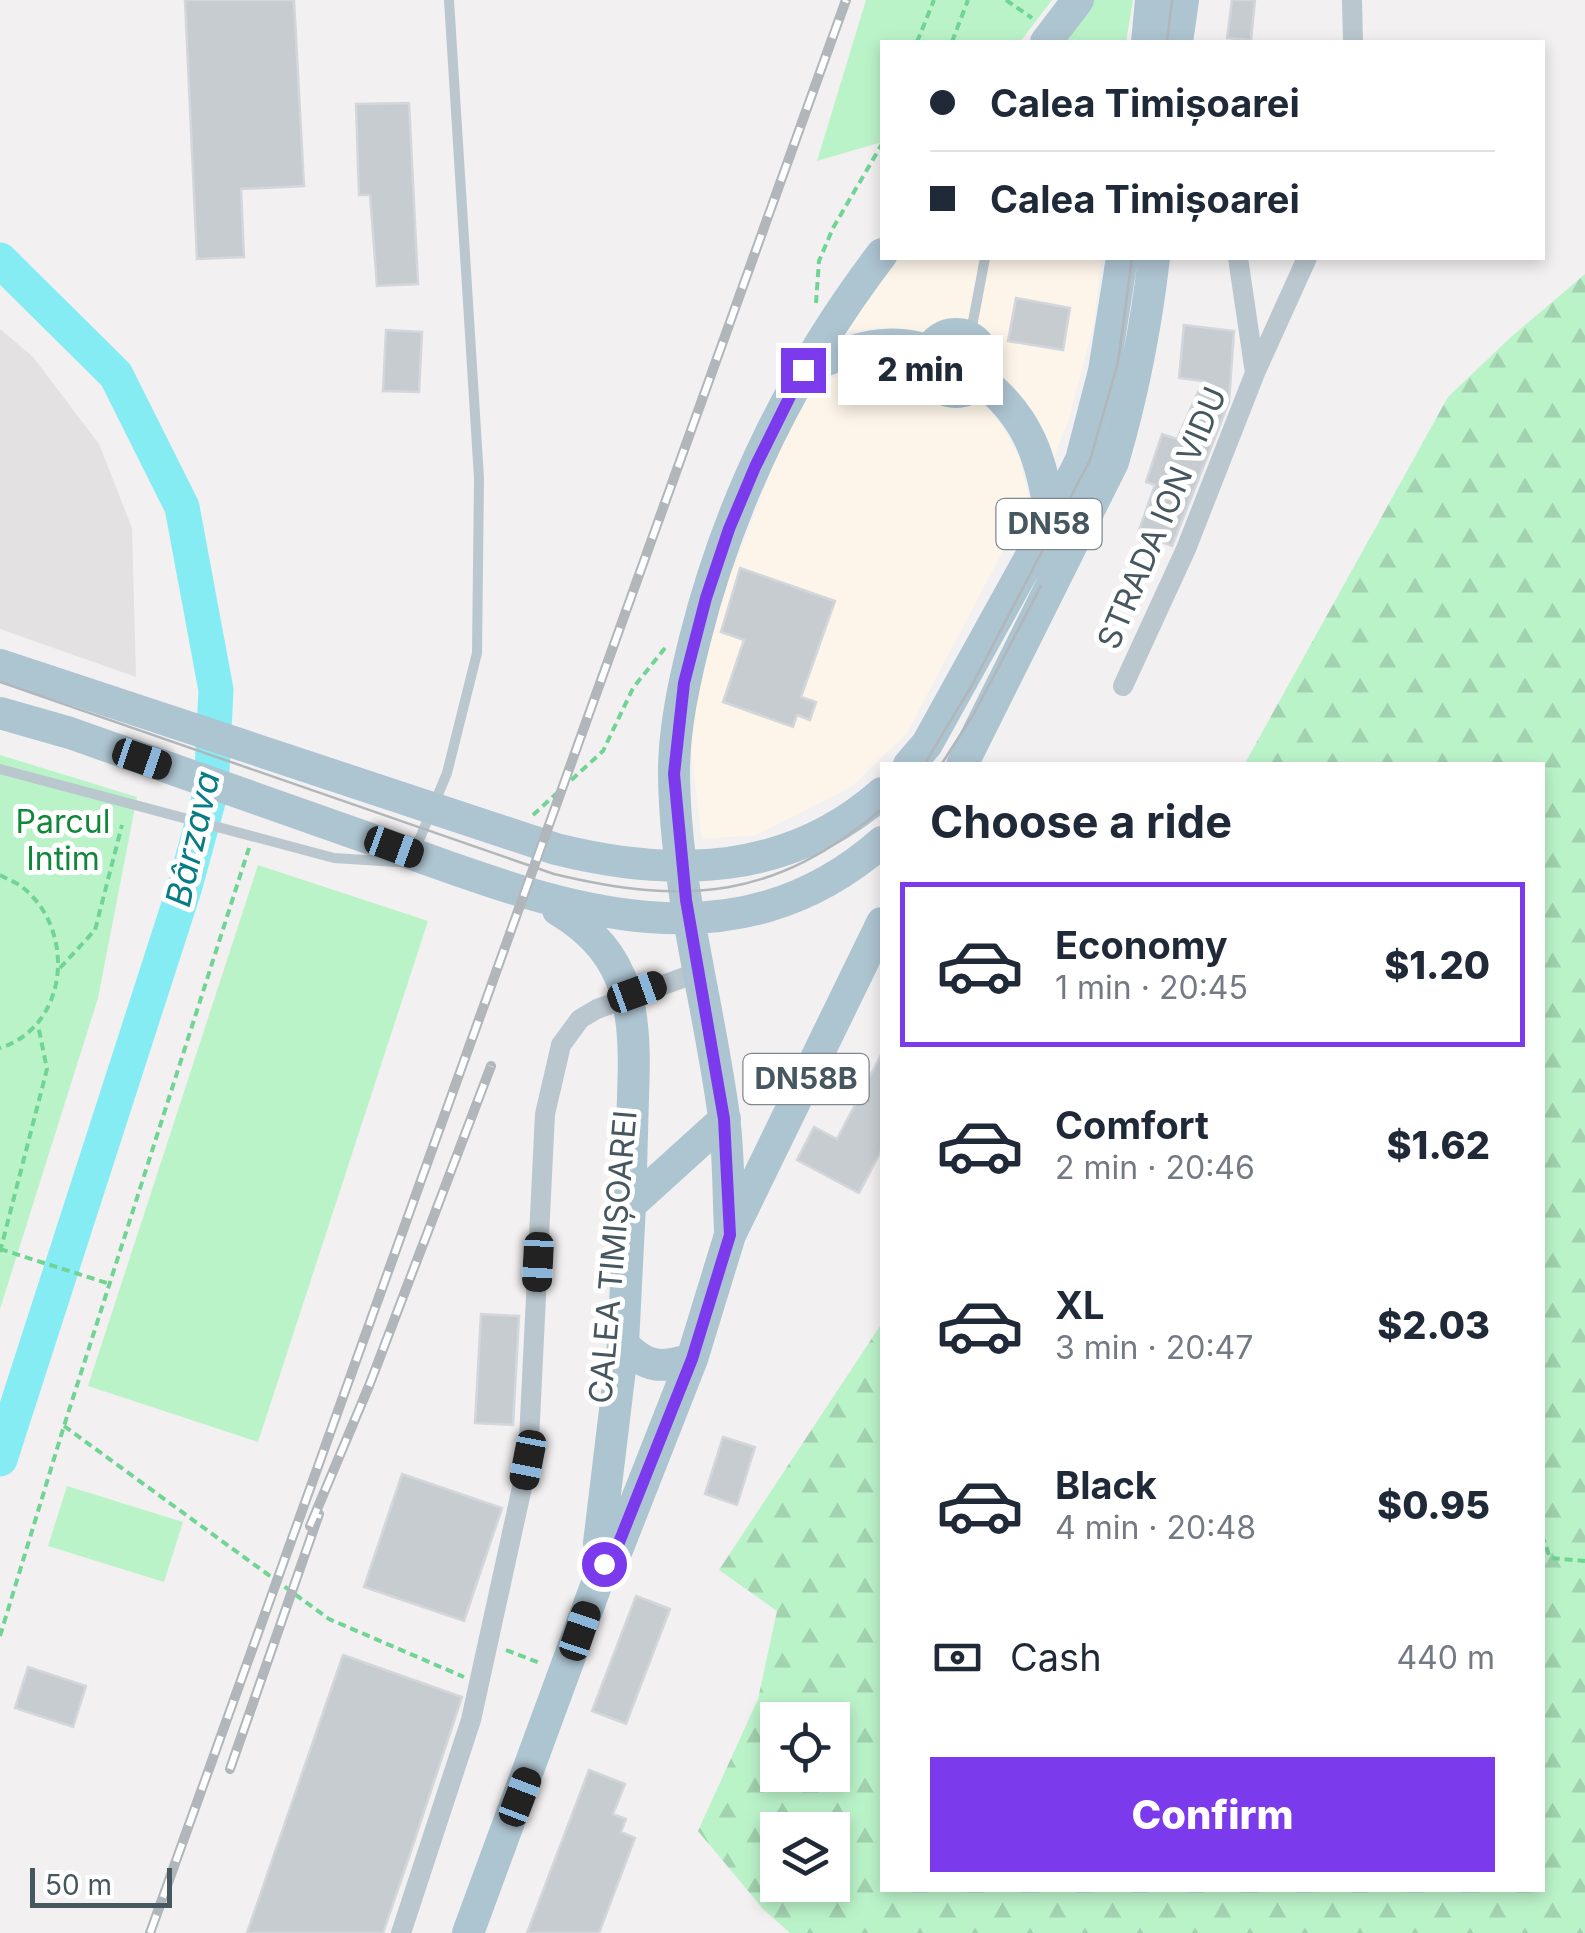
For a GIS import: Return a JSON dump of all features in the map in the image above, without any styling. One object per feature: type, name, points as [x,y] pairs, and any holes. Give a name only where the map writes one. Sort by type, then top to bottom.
[{"type":"main road","points":[[1043,33],[1078,0]]},
{"type":"main road","points":[[1147,40],[1151,0]]},
{"type":"main road","points":[[1177,40],[1182,0]]},
{"type":"main road","name":"CALEA TIMIȘOAREI","points":[[730,1235],[724,1119],[686,900],[674,774],[684,683],[724,543],[755,467],[803,370],[880,257]]},
{"type":"main road","name":"DN58","points":[[912,762],[927,744],[1080,460],[1093,418],[1122,260]]},
{"type":"main road","name":"DN58","points":[[962,758],[998,698],[1114,462],[1146,324],[1154,260]]},
{"type":"main road","points":[[946,335],[970,337],[984,353],[980,379],[966,390],[943,389],[928,373],[929,351],[946,335]]},
{"type":"main road","points":[[803,370],[871,346],[902,344],[929,351]]},
{"type":"main road","points":[[980,379],[1009,404],[1034,444],[1051,520]]},
{"type":"main road","points":[[0,665],[602,860],[670,868],[779,854],[818,836],[880,794]]},
{"type":"main road","points":[[0,713],[537,898],[596,912],[663,920],[701,919],[752,910],[812,888],[880,843]]},
{"type":"main road","name":"CALEA TIMIȘOAREI","points":[[537,898],[600,942],[618,967],[630,1002],[634,1030],[622,1344],[599,1543],[604,1564]]},
{"type":"main road","name":"CALEA TIMIȘOAREI","points":[[468,1933],[604,1564],[616,1550],[692,1359],[730,1235],[879,941]]},
{"type":"main road","name":"CALEA TIMIȘOAREI","points":[[630,1205],[724,1119]]},
{"type":"main road","points":[[690,1150],[727,1165]]},
{"type":"main road","points":[[622,1344],[646,1364],[658,1367],[692,1359]]},
{"type":"street","points":[[1352,0],[1352,40]]},
{"type":"street","name":"STRADA ION VIDU","points":[[1238,260],[1255,373]]},
{"type":"street","name":"STRADA ION VIDU","points":[[1124,686],[1186,549],[1255,373],[1306,260]]},
{"type":"street","points":[[401,1933],[471,1720],[528,1460],[544,1114],[561,1046],[580,1018],[674,978],[698,972]]},
{"type":"lane","points":[[0,769],[334,858],[397,862],[420,838],[447,773],[477,653],[479,478],[449,0]]},
{"type":"lane","points":[[970,337],[985,260]]},
{"type":"path","points":[[918,40],[934,0]]},
{"type":"path","points":[[953,40],[968,0]]},
{"type":"path","points":[[1006,0],[1043,33]]},
{"type":"path","points":[[816,304],[819,261],[833,228],[880,151]]},
{"type":"path","points":[[522,821],[538,812],[603,751],[633,688],[669,643]]},
{"type":"path","points":[[60,968],[95,930],[122,825]]},
{"type":"path","points":[[0,1636],[251,843]]},
{"type":"path","points":[[0,875],[22,886],[43,911],[60,968],[54,998],[38,1024],[14,1044],[0,1048]]},
{"type":"path","points":[[38,1024],[47,1069],[0,1250],[110,1284]]},
{"type":"path","points":[[64,1426],[329,1619],[479,1684]]},
{"type":"path","points":[[1545,1544],[1550,1558],[1585,1561]]},
{"type":"path","points":[[488,1644],[546,1665]]},
{"type":"shaded area","points":[[892,260],[1101,260],[1094,323],[1068,422],[1053,459],[1037,417],[1011,383],[991,368],[988,350],[972,334],[950,329],[934,335],[878,328],[836,333]]},
{"type":"shaded area","points":[[0,329],[33,357],[99,444],[132,528],[136,677],[0,629]]},
{"type":"shaded area","points":[[869,363],[921,368],[932,388],[954,399],[973,395],[998,420],[1019,456],[1029,501],[907,733],[851,787],[756,835],[702,839],[690,741],[691,706],[725,590],[795,409],[822,382]]},
{"type":"green space","points":[[866,0],[1052,0],[1022,40],[880,40],[880,143],[817,161]]},
{"type":"green space","points":[[1094,0],[1133,0],[1126,40],[1067,40]]},
{"type":"green space","points":[[1585,274],[1585,1933],[790,1933],[764,1910],[698,1831],[758,1699],[777,1611],[719,1570],[880,1326],[880,1892],[1545,1892],[1545,762],[1246,762],[1448,397]]},
{"type":"green space","name":"Parcul Intim","points":[[0,755],[137,797],[98,998],[0,1309]]},
{"type":"green space","points":[[258,865],[428,921],[258,1442],[88,1386]]},
{"type":"green space","points":[[67,1486],[183,1522],[164,1582],[48,1546]]},
{"type":"building","points":[[185,0],[294,0],[304,186],[241,189],[244,257],[197,259]]},
{"type":"building","points":[[1232,0],[1255,0],[1251,40],[1227,38]]},
{"type":"building","points":[[409,103],[418,284],[377,286],[370,195],[359,195],[356,104]]},
{"type":"building","points":[[1016,298],[1070,308],[1063,350],[1008,341]]},
{"type":"building","points":[[1184,325],[1234,331],[1229,402],[1172,546],[1138,533],[1155,485],[1146,482],[1162,434],[1177,439],[1203,381],[1179,378]]},
{"type":"building","points":[[386,330],[422,332],[419,392],[383,391]]},
{"type":"building","points":[[740,568],[835,601],[801,697],[816,702],[810,720],[797,715],[793,727],[723,702],[744,640],[721,632]]},
{"type":"building","points":[[880,1057],[880,1153],[859,1193],[797,1160],[814,1127],[837,1139]]},
{"type":"building","points":[[481,1314],[519,1316],[513,1425],[475,1423]]},
{"type":"building","points":[[723,1437],[755,1447],[737,1505],[705,1494]]},
{"type":"building","points":[[402,1474],[502,1508],[464,1621],[364,1587]]},
{"type":"building","points":[[636,1596],[670,1609],[626,1724],[592,1711]]},
{"type":"building","points":[[343,1655],[462,1697],[383,1933],[247,1933]]},
{"type":"building","points":[[28,1667],[86,1686],[73,1727],[15,1708]]},
{"type":"building","points":[[589,1770],[625,1784],[613,1814],[626,1819],[621,1832],[635,1838],[599,1933],[527,1933]]},
{"type":"waterway","name":"Bârzava","points":[[0,260],[116,375],[182,507],[216,690],[211,791],[185,886],[0,1459]]},
{"type":"tram line","points":[[1167,40],[1172,0]]},
{"type":"tram line","points":[[926,762],[972,685],[1090,460],[1118,362],[1132,260]]},
{"type":"tram line","points":[[943,762],[975,712],[1041,586]]},
{"type":"tram line","points":[[0,682],[554,874],[602,884],[688,891],[766,878],[843,839],[880,811]]},
{"type":"railway","points":[[150,1933],[846,0]]},
{"type":"railway","points":[[310,1526],[369,1386],[491,1066]]},
{"type":"railway","points":[[230,1769],[319,1514]]},
{"type":"route","points":[[604,1564],[616,1550],[692,1359],[730,1235],[724,1119],[686,900],[674,774],[676,737],[684,683],[718,558],[755,467],[803,370]]}]
